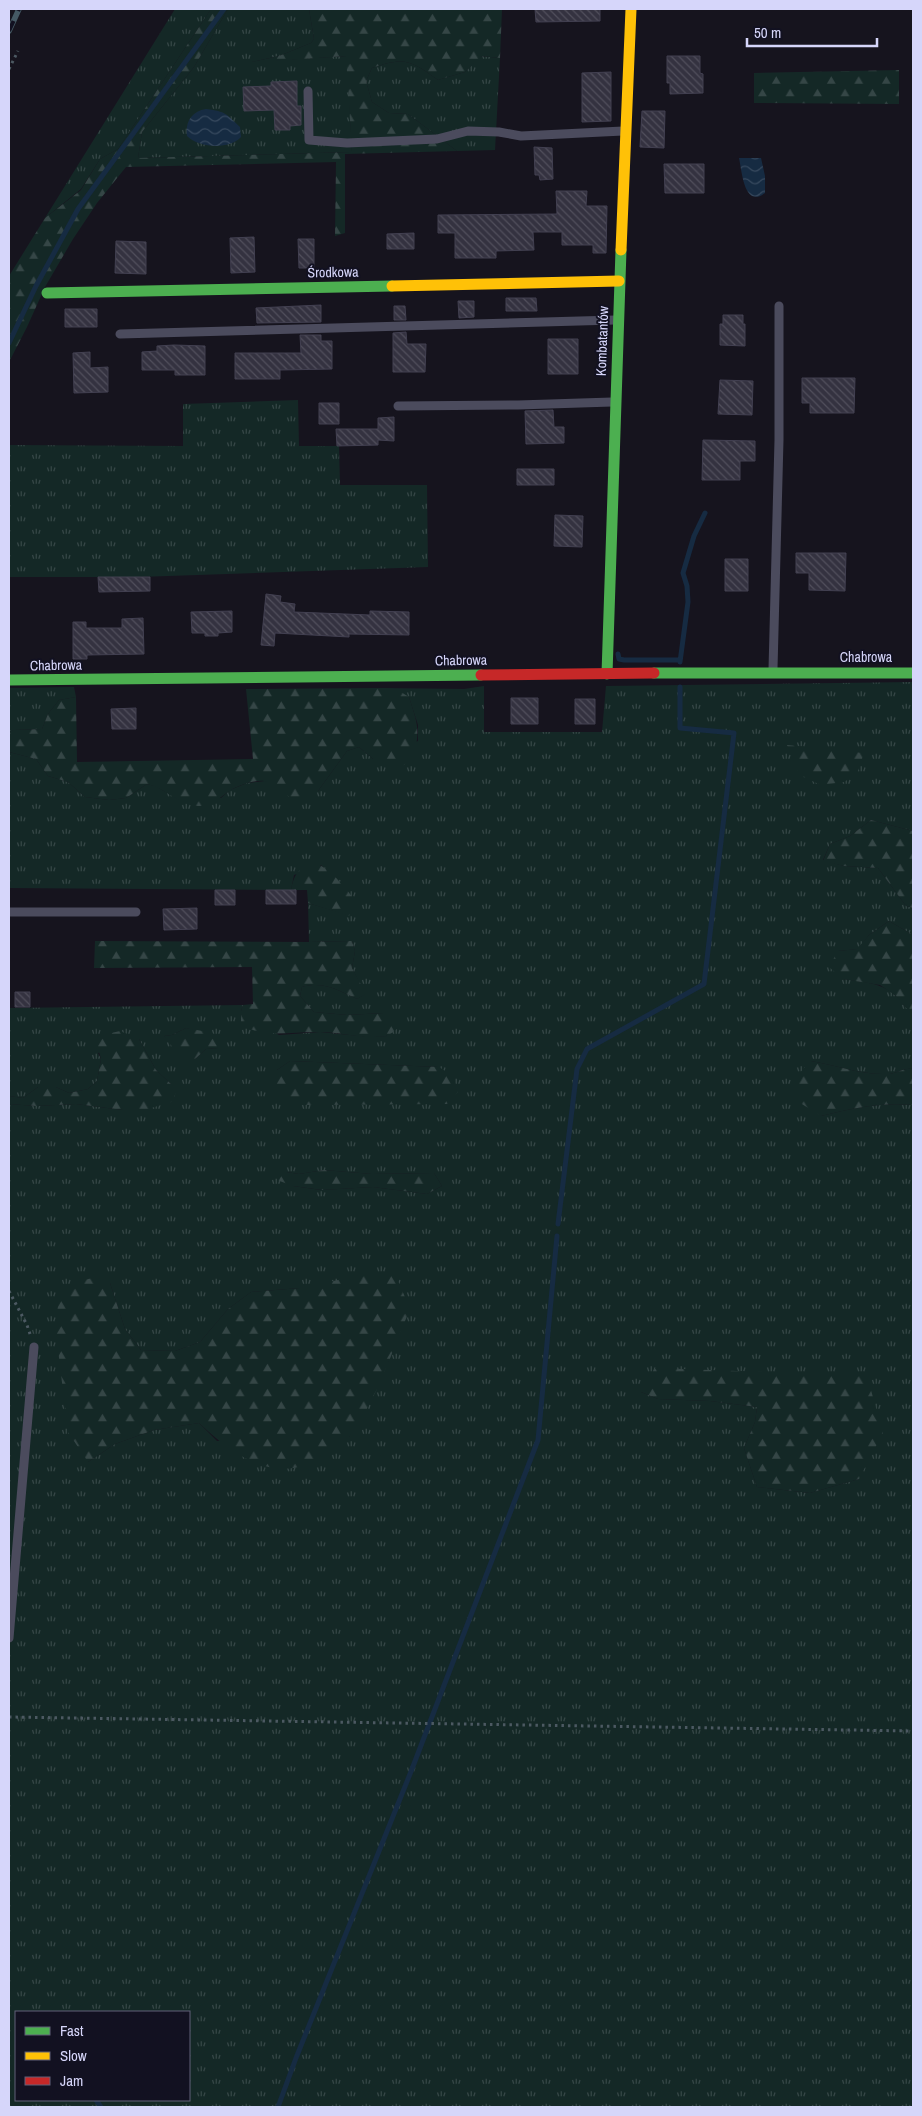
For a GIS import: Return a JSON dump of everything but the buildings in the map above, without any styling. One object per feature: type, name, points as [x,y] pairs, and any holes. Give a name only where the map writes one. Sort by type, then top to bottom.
[{"type":"street","name":"Kombatantów","points":[[607,674],[619,281],[631,9]]},
{"type":"street","name":"Środkowa","points":[[47,293],[619,281]]},
{"type":"street","name":"Chabrowa","points":[[9,680],[772,672],[913,673]]},
{"type":"lane","points":[[308,91],[309,140],[347,143],[437,139],[468,131],[499,132],[521,136],[626,131]]},
{"type":"lane","points":[[772,672],[779,440],[778,306]]},
{"type":"lane","points":[[120,334],[618,320]]},
{"type":"lane","points":[[398,406],[615,402]]},
{"type":"lane","points":[[9,912],[136,912]]},
{"type":"lane","points":[[9,1638],[34,1347]]},
{"type":"path","points":[[9,69],[18,51]]},
{"type":"path","points":[[9,1291],[27,1325],[34,1347]]},
{"type":"path","points":[[9,1717],[913,1731]]},
{"type":"green space","points":[[175,9],[211,9],[118,149],[100,159],[81,189],[45,218]]},
{"type":"green space","points":[[211,9],[228,9],[194,67],[142,132],[138,158],[352,152],[346,56],[247,63],[279,56],[311,43],[314,39],[309,9],[502,9],[500,58],[481,56],[465,72],[438,80],[421,68],[408,62],[393,62],[372,68],[366,81],[372,102],[389,113],[408,114],[457,151],[345,154],[345,233],[335,236],[336,162],[126,167],[97,203],[73,239],[45,287],[9,362],[9,276],[45,218],[81,190],[100,159],[118,149]]},
{"type":"green space","points":[[228,9],[309,9],[314,39],[311,43],[279,56],[252,62],[347,56],[352,152],[138,158],[142,132],[194,67]]},
{"type":"green space","points":[[480,56],[500,58],[495,150],[457,151],[408,114],[389,113],[372,102],[366,81],[372,68],[393,62],[408,62],[421,68],[438,80],[465,72]]},
{"type":"green space","points":[[899,70],[899,104],[754,103],[754,73]]},
{"type":"green space","points":[[298,400],[299,446],[339,446],[340,485],[427,485],[428,567],[138,577],[9,577],[9,445],[183,446],[183,404]]},
{"type":"green space","points":[[913,682],[913,831],[871,820],[850,836],[830,844],[823,860],[844,866],[878,868],[906,906],[913,908],[913,935],[889,921],[869,935],[858,949],[838,951],[843,979],[878,985],[890,991],[913,1013],[913,1069],[890,1074],[877,1074],[811,1061],[821,1116],[867,1106],[913,1105],[913,2107],[9,2107],[9,1104],[36,1106],[76,1104],[123,1110],[171,1084],[156,1070],[139,1039],[98,1053],[101,1059],[97,1081],[88,1089],[69,1093],[56,1087],[38,1087],[23,1098],[9,1096],[9,1008],[243,1005],[241,1011],[279,1035],[320,1032],[370,1037],[387,1036],[384,1013],[347,1015],[314,1012],[300,996],[302,987],[310,985],[330,987],[357,999],[365,994],[352,968],[355,951],[352,941],[309,942],[308,903],[348,915],[331,875],[321,865],[294,875],[291,890],[9,888],[9,752],[36,759],[48,776],[68,782],[85,797],[109,800],[126,798],[147,784],[155,786],[180,800],[221,798],[230,790],[247,783],[265,781],[318,791],[347,751],[359,747],[373,759],[418,741],[418,725],[409,697],[379,688],[464,689],[484,686],[484,732],[602,732],[606,686]],"holes":[[[186,1028],[197,1031],[218,1048],[206,1049],[195,1059],[164,1036],[172,1035]],[[290,1061],[439,1067],[277,1070]],[[324,1170],[372,1174],[434,1173],[442,1186],[427,1194],[373,1187],[321,1190],[293,1186],[286,1172],[299,1174]],[[110,1283],[125,1329],[141,1350],[175,1351],[200,1342],[228,1309],[251,1292],[300,1288],[389,1360],[369,1402],[349,1437],[217,1441],[199,1423],[154,1430],[115,1444],[88,1462]],[[867,1376],[859,1479],[810,1493],[757,1487],[744,1448],[755,1422],[757,1407],[710,1401],[658,1399],[641,1392]]]},
{"type":"green space","points":[[74,687],[76,697],[59,700],[48,714],[42,729],[14,730],[9,732],[9,688]]},
{"type":"green space","points":[[246,689],[396,689],[409,697],[417,728],[417,742],[412,760],[397,769],[373,759],[359,747],[347,751],[318,791],[297,802],[264,781],[238,786],[213,802],[200,806],[187,804],[147,784],[126,798],[109,800],[85,797],[68,782],[48,776],[36,759],[9,752],[9,732],[13,730],[42,729],[48,714],[59,700],[76,697],[77,762],[253,759]]},
{"type":"green space","points":[[787,745],[864,753],[857,774],[844,782],[821,785],[799,775]]},
{"type":"green space","points":[[871,820],[913,831],[913,908],[906,906],[878,868],[844,866],[823,861],[830,844],[850,836]]},
{"type":"green space","points":[[312,861],[336,878],[355,901],[349,916],[308,903],[307,890],[291,890],[297,873]]},
{"type":"green space","points":[[889,921],[913,935],[913,1013],[895,995],[880,985],[843,979],[829,967],[838,951],[857,949],[869,935]]},
{"type":"green space","points":[[95,941],[352,941],[355,951],[352,968],[366,994],[357,999],[330,987],[310,985],[302,987],[300,996],[314,1012],[347,1015],[384,1013],[398,1016],[398,1028],[386,1036],[378,1037],[328,1032],[260,1032],[241,1025],[243,1005],[253,1004],[252,967],[94,968]]},
{"type":"green space","points":[[186,1028],[213,1033],[218,1048],[206,1049],[195,1059],[184,1062],[164,1036],[172,1035]]},
{"type":"green space","points":[[120,1031],[139,1039],[156,1070],[171,1084],[179,1088],[171,1102],[148,1109],[123,1110],[76,1104],[36,1106],[9,1104],[9,1096],[23,1098],[38,1087],[56,1087],[69,1093],[88,1089],[97,1081],[101,1059],[97,1045],[103,1035]]},
{"type":"green space","points":[[290,1061],[439,1067],[453,1076],[458,1092],[447,1104],[303,1105],[282,1097],[269,1085],[277,1070]]},
{"type":"green space","points":[[811,1061],[877,1074],[890,1074],[913,1069],[913,1105],[867,1106],[821,1116],[797,1101],[797,1079],[802,1070]]},
{"type":"green space","points":[[324,1170],[372,1174],[434,1173],[442,1186],[427,1194],[373,1187],[322,1190],[293,1186],[277,1180],[286,1172],[299,1174]]},
{"type":"green space","points":[[362,1275],[396,1276],[410,1309],[376,1391],[360,1422],[346,1440],[311,1463],[294,1468],[260,1465],[228,1448],[199,1423],[154,1430],[115,1444],[88,1462],[68,1432],[56,1333],[58,1302],[71,1283],[97,1277],[110,1283],[125,1329],[141,1350],[175,1351],[200,1342],[228,1309],[251,1292],[300,1288]]},
{"type":"green space","points":[[655,1368],[867,1376],[883,1433],[859,1479],[810,1493],[757,1487],[744,1448],[755,1422],[757,1407],[710,1401],[658,1399],[641,1392]]},
{"type":"water","points":[[206,109],[222,112],[228,116],[240,127],[241,137],[229,144],[214,146],[199,143],[187,136],[190,118],[196,112]]},
{"type":"water","points":[[739,158],[761,158],[765,176],[765,193],[758,197],[752,196],[748,192],[743,179]]},
{"type":"waterway","points":[[9,343],[36,286],[78,209],[224,9]]},
{"type":"waterway","points":[[680,662],[688,602],[687,586],[683,573],[694,536],[705,513]]},
{"type":"waterway","points":[[618,654],[619,659],[624,660],[678,660]]},
{"type":"waterway","points":[[558,1224],[577,1069],[587,1049],[704,984],[734,733],[680,728],[680,687]]},
{"type":"waterway","points":[[278,2107],[412,1769],[538,1440],[557,1236]]},
{"type":"waterway","points":[[97,2101],[101,2107]]},
{"type":"railway","points":[[9,31],[19,9]]},
{"type":"traffic: fast","points":[[607,674],[621,250]]},
{"type":"traffic: fast","points":[[47,293],[392,286]]},
{"type":"traffic: fast","points":[[654,673],[913,673]]},
{"type":"traffic: fast","points":[[9,680],[481,675]]},
{"type":"traffic: slow","points":[[621,250],[631,9]]},
{"type":"traffic: slow","points":[[392,286],[619,281]]},
{"type":"traffic: jam","points":[[481,675],[654,673]]}]
